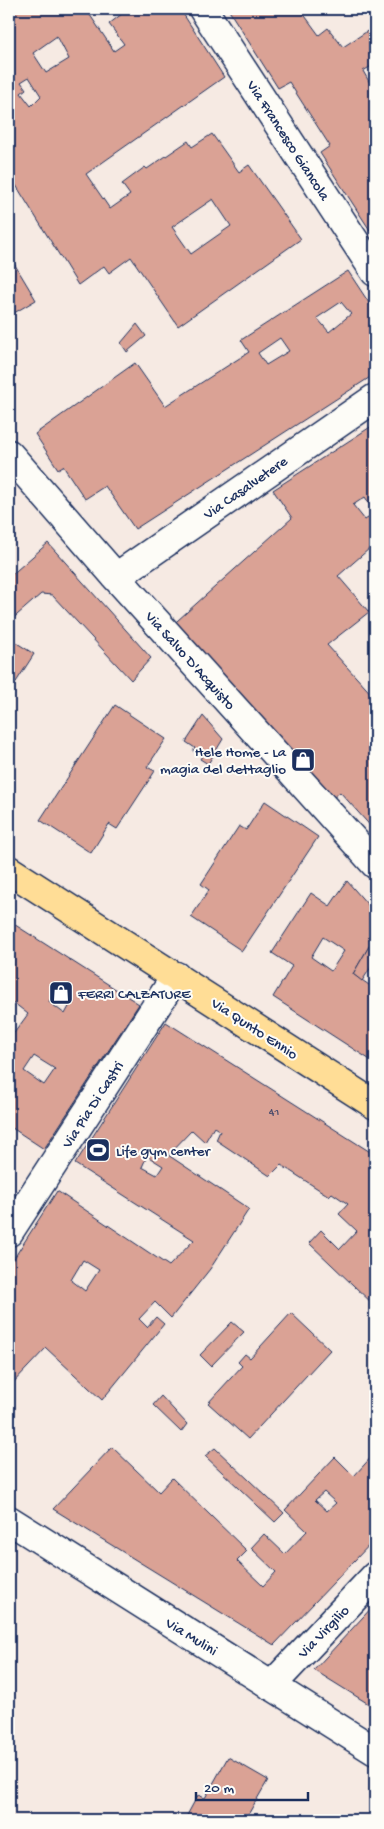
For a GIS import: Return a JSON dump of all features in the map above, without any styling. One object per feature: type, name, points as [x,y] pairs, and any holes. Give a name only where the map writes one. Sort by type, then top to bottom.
[{"type":"main road","name":"Via Qunto Ennio","points":[[9,870],[375,1105]]},
{"type":"street","name":"Via Francesco Giancola","points":[[203,9],[375,272]]},
{"type":"street","name":"Via Casalvetere","points":[[116,577],[375,398]]},
{"type":"street","name":"Via Salvo D'Acquisto","points":[[9,454],[116,577],[375,864]]},
{"type":"street","name":"Via Pia Di Castri","points":[[9,1232],[176,976]]},
{"type":"street","name":"Via Mulini","points":[[9,1520],[375,1751]]},
{"type":"street","name":"Via Virgilio","points":[[271,1686],[375,1576]]},
{"type":"building","points":[[9,9],[86,9],[114,51],[124,44],[109,24],[123,13],[120,9],[180,9],[224,77],[86,174],[110,209],[130,195],[122,184],[145,167],[147,169],[188,141],[192,147],[212,134],[239,172],[249,165],[301,239],[178,326],[131,257],[109,273],[104,266],[78,285],[9,174]],"holes":[[[57,36],[69,59],[46,73],[33,53]],[[29,77],[41,96],[31,106],[21,93],[26,89],[21,82]],[[213,199],[231,226],[191,254],[172,227]]]},
{"type":"building","points":[[228,9],[300,9],[319,35],[328,28],[343,47],[369,30],[375,43],[375,64],[363,71],[375,92],[375,238],[320,153],[330,146],[289,82],[278,88]]},
{"type":"building","points":[[9,255],[36,300],[9,316]]},
{"type":"building","points":[[348,271],[375,312],[375,374],[135,529],[105,486],[85,499],[63,466],[58,469],[35,434],[135,363],[165,406],[249,352],[241,340]],"holes":[[[341,302],[351,314],[329,332],[317,318]],[[280,338],[289,351],[266,365],[258,353]]]},
{"type":"building","points":[[137,324],[146,336],[127,352],[121,343]]},
{"type":"building","points":[[375,424],[375,512],[365,497],[353,505],[365,520],[375,513],[375,552],[373,554],[369,549],[338,576],[369,612],[327,645],[375,698],[375,831],[340,792],[329,802],[168,629],[292,518],[273,490]]},
{"type":"building","points":[[48,543],[151,658],[131,680],[52,595],[41,594],[9,622],[9,577]]},
{"type":"building","points":[[9,638],[34,654],[9,693]]},
{"type":"building","points":[[115,705],[166,739],[147,767],[155,771],[117,829],[109,824],[91,853],[40,820]]},
{"type":"building","points":[[203,716],[223,739],[208,764],[200,759],[202,756],[193,751],[195,748],[186,742]]},
{"type":"building","points":[[265,801],[318,837],[242,951],[191,917],[209,890],[201,884],[239,826],[246,830]]},
{"type":"building","points":[[347,881],[375,913],[375,936],[353,974],[375,989],[375,1063],[273,997],[292,966],[272,953],[311,893],[330,906]],"holes":[[[323,937],[344,951],[331,971],[311,957]]]},
{"type":"building","points":[[9,921],[139,1004],[44,1149],[9,1126],[9,1040],[28,1014],[14,1003],[9,1011]],"holes":[[[55,990],[72,1001],[65,1014],[49,1002]],[[34,1056],[55,1069],[44,1085],[24,1071]]]},
{"type":"building","points":[[375,936],[375,961],[362,981],[353,974]]},
{"type":"building","points":[[166,1022],[375,1155],[375,1306],[309,1243],[321,1230],[340,1249],[357,1231],[339,1214],[348,1204],[332,1193],[329,1196],[281,1165],[270,1176],[216,1140],[220,1131],[214,1127],[205,1142],[192,1130],[168,1155],[249,1209],[210,1269],[171,1318],[155,1302],[139,1319],[147,1327],[156,1317],[164,1324],[102,1400],[46,1348],[10,1386],[9,1266],[57,1191],[169,1266],[194,1240],[75,1164]],"holes":[[[147,1156],[163,1166],[157,1175],[142,1167]],[[83,1260],[99,1270],[85,1291],[71,1280]]]},
{"type":"building","points":[[291,1313],[330,1350],[248,1439],[208,1403],[242,1366],[238,1362],[245,1354],[250,1358]]},
{"type":"building","points":[[232,1322],[244,1332],[211,1366],[200,1355]]},
{"type":"building","points":[[161,1396],[187,1424],[181,1432],[153,1405]]},
{"type":"building","points":[[112,1447],[159,1492],[172,1478],[247,1551],[237,1561],[263,1586],[276,1572],[251,1548],[264,1534],[285,1554],[307,1531],[285,1510],[335,1457],[354,1476],[375,1453],[375,1539],[274,1645],[53,1509]],"holes":[[[324,1492],[336,1503],[327,1511],[315,1500]]]},
{"type":"building","points":[[215,1448],[284,1513],[275,1522],[205,1456]]},
{"type":"building","points":[[375,1604],[375,1708],[314,1670]]},
{"type":"building","points":[[228,1757],[268,1780],[245,1820],[237,1820],[227,1814],[223,1820],[185,1819],[198,1795],[205,1798]]},
{"type":"building","points":[[227,1814],[237,1820],[223,1820]]},
{"type":"place","name":"Hele Home - La magia del dettaglio","points":[[303,760]]},
{"type":"place","name":"FERRI CALZATURE","points":[[61,993]]},
{"type":"place","name":"Life gym center","points":[[98,1150]]}]
